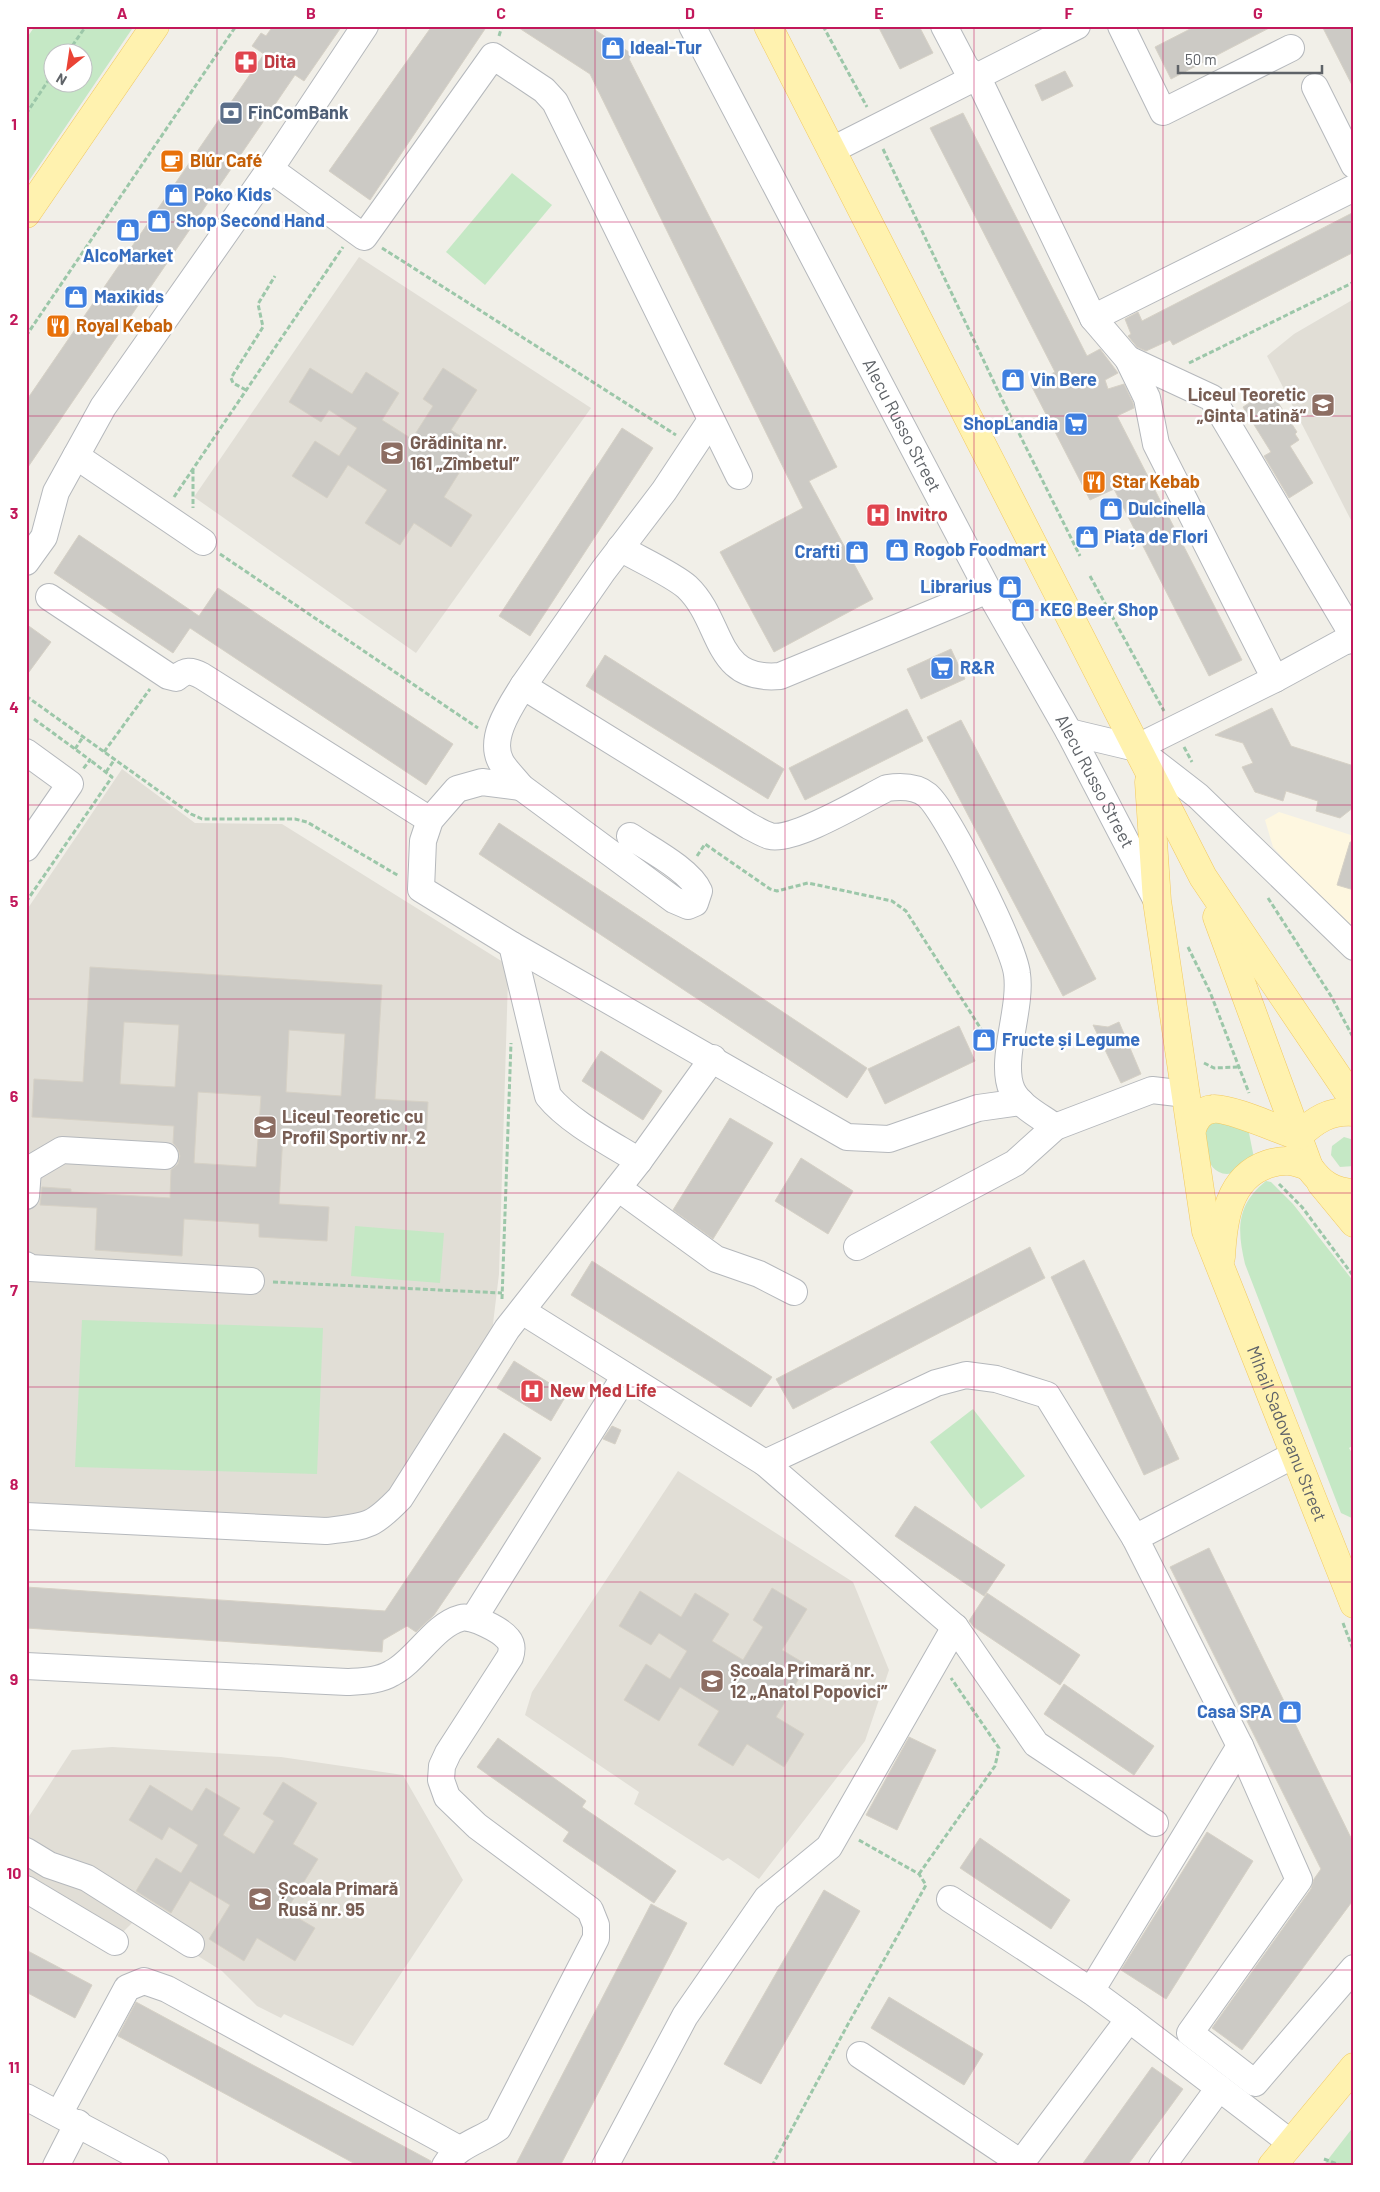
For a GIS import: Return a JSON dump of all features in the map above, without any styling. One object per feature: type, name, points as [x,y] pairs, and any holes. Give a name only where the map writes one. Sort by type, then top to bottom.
[{"type":"main road","points":[[26,214],[155,26]]},
{"type":"main road","points":[[768,26],[1203,877],[1354,1101]]},
{"type":"main road","name":"Mihail Sadoveanu Street","points":[[1149,773],[1157,901],[1197,1156],[1206,1231],[1354,1604]]},
{"type":"main road","points":[[1203,877],[1313,1173],[1354,1223]]},
{"type":"main road","points":[[1186,1094],[1219,1109],[1298,1136]]},
{"type":"main road","points":[[1192,1129],[1198,1116],[1204,1112],[1219,1109]]},
{"type":"main road","points":[[1298,1136],[1324,1115],[1338,1112],[1354,1112]]},
{"type":"main road","points":[[1197,1156],[1204,1170],[1218,1182],[1242,1180]]},
{"type":"main road","name":"Mihail Sadoveanu Street","points":[[1220,1264],[1223,1226],[1232,1198],[1242,1180],[1262,1166],[1281,1160],[1295,1161],[1340,1192],[1354,1193]]},
{"type":"main road","points":[[1272,2166],[1354,2067]]},
{"type":"street","points":[[26,562],[44,537],[56,492],[103,407],[270,169],[365,26]]},
{"type":"street","name":"Alecu Russo Street","points":[[692,26],[988,590],[1069,732],[1157,901]]},
{"type":"street","points":[[944,26],[966,68],[978,78],[1093,318],[1128,359],[1147,398],[1156,444],[1275,679]]},
{"type":"street","points":[[832,150],[978,78],[1077,26]]},
{"type":"street","points":[[1121,26],[1163,112],[1291,48]]},
{"type":"street","points":[[270,169],[359,234],[493,56],[544,90],[555,102],[739,476]]},
{"type":"street","points":[[1315,87],[1354,165]]},
{"type":"street","points":[[1093,318],[1354,188]]},
{"type":"street","points":[[1128,359],[1212,398],[1354,638],[1136,748]]},
{"type":"street","points":[[630,836],[684,874],[696,885],[699,891],[695,903],[688,906],[674,900],[521,787],[501,763],[496,748],[497,741],[523,686],[620,548],[695,446],[711,420]]},
{"type":"street","points":[[76,456],[198,539]]},
{"type":"street","points":[[620,548],[687,587],[700,605],[730,661],[747,673],[766,677],[780,676],[988,590]]},
{"type":"street","points":[[49,597],[172,678],[186,671],[202,676],[430,820]]},
{"type":"street","points":[[523,686],[749,826],[770,836],[788,836],[804,830],[887,788],[900,786],[916,789],[926,795],[937,806],[945,820],[1011,949],[1017,973],[1018,990],[1018,1010],[1009,1066],[1012,1091],[1021,1102],[1055,1127]]},
{"type":"street","points":[[1069,732],[1136,748],[1198,796],[1354,947]]},
{"type":"street","points":[[26,752],[70,784],[26,848]]},
{"type":"street","points":[[521,787],[482,782],[457,789],[430,820],[423,841],[421,889],[512,945],[713,1058],[847,1137],[889,1139],[978,1108],[1021,1102]]},
{"type":"street","points":[[512,945],[548,1096],[568,1116],[639,1161]]},
{"type":"street","points":[[26,1516],[326,1531],[368,1526],[383,1516],[400,1498],[515,1320],[639,1161],[713,1058]]},
{"type":"street","points":[[857,1247],[1015,1163],[1055,1127],[1152,1090],[1186,1094]]},
{"type":"street","points":[[26,1196],[27,1169],[62,1150],[165,1156]]},
{"type":"street","points":[[618,1188],[716,1259],[759,1274],[794,1292]]},
{"type":"street","points":[[26,1265],[30,1268],[251,1281]]},
{"type":"street","points":[[515,1320],[625,1376],[765,1463],[955,1627],[1036,1744],[1155,1823]]},
{"type":"street","points":[[765,1463],[936,1383],[966,1375],[996,1379],[1047,1395],[1135,1538],[1240,1746],[1299,1880],[1190,2033],[1255,2083],[1354,1968]]},
{"type":"street","points":[[474,1618],[625,1376]]},
{"type":"street","points":[[1135,1538],[1294,1454]]},
{"type":"street","points":[[26,1666],[347,1682],[372,1680],[391,1674],[407,1664],[450,1624],[461,1618],[474,1618],[508,1638],[512,1652],[442,1766],[441,1780],[447,1797],[477,1826],[590,1910],[596,1925],[596,1938],[498,2128],[452,2157],[166,1988],[144,1981],[127,1988],[68,2119],[56,2166]]},
{"type":"street","points":[[605,2166],[685,2016],[767,1898],[793,1875],[819,1857],[840,1830],[955,1627]]},
{"type":"street","points":[[1091,1991],[1240,1746]]},
{"type":"street","points":[[26,1851],[49,1865],[87,1878],[191,1944]]},
{"type":"street","points":[[26,1890],[115,1942]]},
{"type":"street","points":[[950,1899],[1091,1991],[1291,2143]]},
{"type":"street","points":[[860,2055],[1020,2164],[1129,2019]]},
{"type":"street","points":[[1162,2166],[1219,2088]]},
{"type":"street","points":[[26,2097],[156,2166]]},
{"type":"path","points":[[75,42],[86,26]]},
{"type":"path","points":[[26,336],[236,26]]},
{"type":"path","points":[[823,26],[878,127],[878,138],[1001,397],[1080,556]]},
{"type":"path","points":[[26,114],[42,90]]},
{"type":"path","points":[[162,515],[246,390],[359,234],[695,446]]},
{"type":"path","points":[[246,390],[234,383],[231,378],[263,327],[258,304],[274,276]]},
{"type":"path","points":[[1164,375],[1354,282]]},
{"type":"path","points":[[193,469],[198,539],[497,741]]},
{"type":"path","points":[[1090,576],[1101,594]]},
{"type":"path","points":[[104,752],[163,673]]},
{"type":"path","points":[[26,696],[190,814],[202,818],[295,819],[307,822],[421,889]]},
{"type":"path","points":[[26,902],[112,777],[34,719]]},
{"type":"path","points":[[75,749],[83,737]]},
{"type":"path","points":[[106,772],[115,759]]},
{"type":"path","points":[[70,784],[90,760]]},
{"type":"path","points":[[684,874],[705,844],[777,891],[808,883],[892,901],[906,911],[997,1053],[1009,1066]]},
{"type":"path","points":[[512,1036],[502,1293],[515,1320]]},
{"type":"path","points":[[1202,1062],[1214,1068],[1239,1067]]},
{"type":"path","points":[[1276,1181],[1302,1207],[1354,1277]]},
{"type":"path","points":[[251,1281],[502,1293]]},
{"type":"path","points":[[919,1874],[994,1766],[999,1748],[937,1658]]},
{"type":"path","points":[[772,2166],[926,1886],[919,1874],[840,1830]]},
{"type":"path","points":[[1324,2159],[1343,2166]]},
{"type":"shaded area","name":"Grădinița nr. 161 „Zîmbetul”","points":[[359,257],[591,408],[416,653],[194,497]]},
{"type":"shaded area","name":"Liceul Teoretic „Ginta Latină“","points":[[1354,299],[1354,526],[1267,356],[1294,334]]},
{"type":"shaded area","name":"Liceul Teoretic cu Profil Sportiv nr. 2","points":[[122,769],[195,823],[282,824],[503,962],[508,979],[499,1274],[492,1332],[392,1495],[358,1518],[318,1518],[35,1505],[26,1501],[26,911]]},
{"type":"shaded area","points":[[1279,812],[1354,836],[1354,936],[1273,847],[1265,820]]},
{"type":"shaded area","name":"Școala Primară nr. 12 „Anatol Popovici”","points":[[678,1471],[853,1582],[889,1670],[865,1741],[759,1879],[728,1858],[723,1861],[634,1804],[639,1792],[525,1715],[532,1692]]},
{"type":"shaded area","name":"Școala Primară Rusă nr. 95","points":[[112,1747],[281,1757],[403,1775],[463,1880],[353,2046],[284,2014],[281,2018],[257,2006],[222,1971],[137,1918],[123,1932],[26,1873],[26,1821],[72,1750]]},
{"type":"green space","points":[[35,26],[134,26],[92,88],[92,42],[42,42],[42,92],[89,92],[26,185],[26,39]]},
{"type":"green space","points":[[512,173],[552,205],[485,285],[446,252]]},
{"type":"green space","points":[[1205,1120],[1248,1128],[1254,1158],[1231,1174],[1219,1172],[1213,1167],[1206,1153],[1204,1144]]},
{"type":"green space","points":[[1344,1137],[1354,1140],[1354,1166],[1340,1167],[1331,1155],[1332,1146]]},
{"type":"green space","points":[[1266,1181],[1271,1182],[1293,1204],[1354,1282],[1354,1445],[1349,1448],[1354,1456],[1354,1519],[1341,1513],[1245,1264],[1242,1252],[1241,1219],[1249,1199]]},
{"type":"green space","points":[[355,1226],[444,1233],[440,1283],[351,1276]]},
{"type":"green space","points":[[82,1320],[323,1328],[317,1474],[75,1467]]},
{"type":"green space","points":[[973,1409],[1025,1476],[981,1509],[930,1442]]},
{"type":"green space","points":[[1354,2126],[1354,2166],[1323,2166]]},
{"type":"building","points":[[273,26],[342,26],[304,81],[295,75],[26,470],[26,401],[264,54],[252,46],[261,33],[266,36]]},
{"type":"building","points":[[432,26],[487,26],[370,200],[329,171]]},
{"type":"building","points":[[516,26],[589,26],[632,54],[629,59],[837,467],[809,481],[873,599],[774,652],[720,552],[803,508],[590,74]]},
{"type":"building","points":[[878,26],[919,26],[933,53],[900,69]]},
{"type":"building","points":[[1196,26],[1273,26],[1171,79],[1155,47]]},
{"type":"building","points":[[1322,26],[1354,26],[1354,89]]},
{"type":"building","points":[[1065,71],[1073,86],[1042,101],[1035,85]]},
{"type":"building","points":[[963,113],[1087,356],[1100,349],[1118,373],[1105,380],[1108,389],[1124,384],[1133,403],[1134,408],[1117,416],[1242,660],[1209,676],[1114,489],[1090,500],[1031,385],[1055,372],[930,128]]},
{"type":"building","points":[[1354,212],[1354,252],[1173,345],[1170,340],[1146,351],[1137,347],[1128,336],[1131,334],[1125,319],[1138,312],[1142,321]]},
{"type":"building","points":[[310,368],[352,394],[366,372],[399,393],[382,420],[412,439],[433,406],[423,399],[443,368],[477,390],[451,430],[476,446],[444,497],[472,515],[451,547],[414,523],[400,545],[365,523],[387,490],[348,465],[327,498],[292,476],[315,441],[339,456],[357,428],[329,410],[321,422],[289,402]]},
{"type":"building","points":[[1270,390],[1297,432],[1295,434],[1299,440],[1290,446],[1313,483],[1289,498],[1264,456],[1271,452],[1243,407]]},
{"type":"building","points":[[622,428],[653,448],[530,636],[499,616]]},
{"type":"building","points":[[79,535],[199,616],[218,588],[453,744],[426,785],[190,628],[173,653],[54,573]]},
{"type":"building","points":[[26,624],[51,642],[26,676]]},
{"type":"building","points":[[951,649],[965,679],[921,699],[907,669]]},
{"type":"building","points":[[605,655],[784,769],[768,799],[586,686]]},
{"type":"building","points":[[1272,708],[1291,746],[1354,766],[1354,807],[1340,818],[1316,811],[1318,801],[1286,791],[1283,801],[1255,792],[1242,767],[1253,763],[1243,743],[1215,735]]},
{"type":"building","points":[[907,709],[923,741],[805,800],[789,768]]},
{"type":"building","points":[[961,720],[1096,979],[1063,996],[927,737]]},
{"type":"building","points":[[499,823],[867,1068],[847,1098],[479,854]]},
{"type":"building","points":[[1350,842],[1354,842],[1354,890],[1337,885]]},
{"type":"building","points":[[90,967],[382,985],[375,1099],[428,1102],[426,1143],[283,1134],[279,1204],[329,1207],[327,1241],[259,1237],[259,1224],[184,1219],[182,1256],[95,1250],[97,1208],[40,1205],[42,1187],[71,1189],[71,1192],[170,1198],[171,1170],[178,1164],[180,1156],[178,1149],[173,1143],[174,1126],[32,1117],[34,1079],[83,1082]],"holes":[[[124,1022],[179,1025],[175,1087],[120,1084]],[[289,1030],[345,1034],[341,1096],[286,1092]],[[198,1092],[261,1096],[256,1167],[194,1163]]]},
{"type":"building","points":[[1119,1022],[1141,1074],[1121,1083],[1093,1025],[1108,1027]]},
{"type":"building","points":[[959,1026],[975,1061],[885,1104],[868,1069]]},
{"type":"building","points":[[601,1051],[662,1091],[643,1120],[582,1081]]},
{"type":"building","points":[[730,1118],[773,1143],[713,1239],[673,1210]]},
{"type":"building","points":[[801,1158],[853,1191],[828,1234],[775,1201]]},
{"type":"building","points":[[1030,1247],[1045,1278],[793,1409],[776,1379]]},
{"type":"building","points":[[1084,1260],[1179,1459],[1144,1475],[1051,1277]]},
{"type":"building","points":[[592,1261],[772,1377],[751,1407],[571,1295]]},
{"type":"building","name":"New Med Life","points":[[514,1361],[567,1394],[551,1421],[497,1388]]},
{"type":"building","points":[[612,1426],[621,1430],[615,1444],[603,1439]]},
{"type":"building","points":[[504,1433],[541,1458],[434,1615],[416,1632],[407,1626],[383,1640],[382,1652],[26,1628],[26,1587],[385,1611]]},
{"type":"building","points":[[915,1506],[1005,1565],[984,1596],[895,1536]]},
{"type":"building","points":[[1209,1548],[1354,1844],[1354,1899],[1242,2050],[1212,2028],[1311,1889],[1314,1879],[1321,1869],[1170,1567]]},
{"type":"building","points":[[772,1588],[807,1609],[782,1650],[807,1665],[776,1717],[804,1734],[784,1767],[747,1744],[733,1766],[698,1745],[719,1711],[680,1687],[659,1721],[624,1700],[646,1664],[670,1679],[687,1651],[659,1633],[651,1645],[619,1626],[640,1591],[681,1617],[695,1593],[729,1614],[712,1641],[743,1660],[763,1627],[753,1620]]},
{"type":"building","points":[[987,1593],[1080,1655],[1060,1685],[974,1627],[969,1621]]},
{"type":"building","points":[[1064,1684],[1154,1746],[1134,1775],[1044,1714]]},
{"type":"building","points":[[909,1737],[936,1750],[897,1830],[866,1815]]},
{"type":"building","points":[[498,1738],[586,1801],[582,1807],[676,1871],[654,1903],[563,1841],[569,1832],[477,1767]]},
{"type":"building","points":[[283,1782],[317,1803],[293,1844],[318,1859],[286,1911],[315,1928],[295,1961],[257,1938],[244,1961],[209,1939],[230,1905],[190,1881],[171,1913],[136,1891],[156,1858],[181,1873],[198,1845],[169,1827],[162,1840],[129,1820],[150,1785],[192,1811],[206,1788],[240,1808],[223,1835],[254,1854],[274,1821],[263,1814]]},
{"type":"building","points":[[1207,1832],[1253,1861],[1166,1999],[1121,1970]]},
{"type":"building","points":[[980,1838],[1070,1900],[1051,1929],[960,1868]]},
{"type":"building","points":[[824,1890],[860,1911],[761,2084],[724,2064]]},
{"type":"building","points":[[651,1904],[687,1923],[560,2166],[515,2166]]},
{"type":"building","points":[[26,1950],[92,1985],[75,2018],[26,1992]]},
{"type":"building","points":[[889,1997],[983,2054],[964,2085],[871,2028]]},
{"type":"building","points":[[136,2002],[431,2161],[430,2166],[359,2166],[118,2036]]},
{"type":"building","points":[[1152,2067],[1183,2089],[1127,2166],[1081,2166]]},
{"type":"place","name":"Ideal-Tur","points":[[613,48]]},
{"type":"place","name":"Dita","points":[[246,62]]},
{"type":"place","name":"FinComBank","points":[[231,113]]},
{"type":"place","name":"Blúr Café","points":[[172,161]]},
{"type":"place","name":"Poko Kids","points":[[176,195]]},
{"type":"place","name":"Shop Second Hand","points":[[159,221]]},
{"type":"place","name":"AlcoMarket","points":[[128,230]]},
{"type":"place","name":"Maxikids","points":[[76,297]]},
{"type":"place","name":"Royal Kebab","points":[[58,326]]},
{"type":"place","name":"Vin Bere","points":[[1013,380]]},
{"type":"place","name":"Liceul Teoretic „Ginta Latină“","points":[[1323,405]]},
{"type":"place","name":"ShopLandia","points":[[1076,424]]},
{"type":"place","name":"Grădinița nr. 161 „Zîmbetul”","points":[[392,453]]},
{"type":"place","name":"Star Kebab","points":[[1094,482]]},
{"type":"place","name":"Dulcinella","points":[[1111,509]]},
{"type":"place","name":"Invitro","points":[[878,515]]},
{"type":"place","name":"Piața de Flori","points":[[1087,537]]},
{"type":"place","name":"Rogob Foodmart","points":[[897,550]]},
{"type":"place","name":"Crafti","points":[[857,552]]},
{"type":"place","name":"Librarius","points":[[1010,587]]},
{"type":"place","name":"KEG Beer Shop","points":[[1023,610]]},
{"type":"place","name":"R&R","points":[[942,668]]},
{"type":"place","name":"Fructe și Legume","points":[[984,1040]]},
{"type":"place","name":"Liceul Teoretic cu Profil Sportiv nr. 2","points":[[265,1127]]},
{"type":"place","name":"New Med Life","points":[[532,1391]]},
{"type":"place","name":"Școala Primară nr. 12 „Anatol Popovici”","points":[[712,1681]]},
{"type":"place","name":"Casa SPA","points":[[1290,1712]]},
{"type":"place","name":"Școala Primară Rusă nr. 95","points":[[260,1899]]}]
